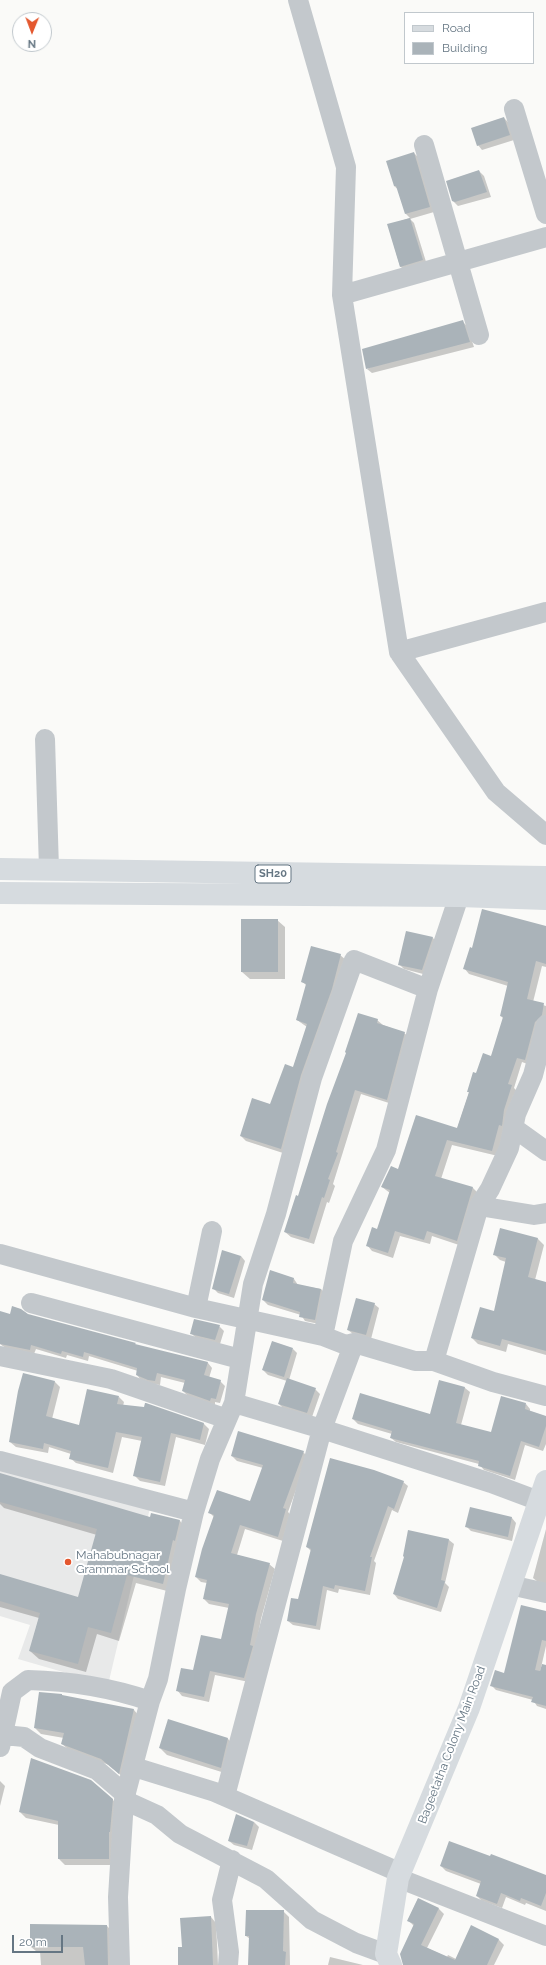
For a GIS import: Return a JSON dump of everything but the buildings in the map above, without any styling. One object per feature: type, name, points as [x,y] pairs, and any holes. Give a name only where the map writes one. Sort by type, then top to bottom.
[{"type":"main road","name":"SH20","points":[[0,869],[255,874],[546,877]]},
{"type":"main road","name":"SH20","points":[[0,893],[459,896],[546,899]]},
{"type":"main road","name":"Bageetatha Colony Main Road","points":[[389,1959],[399,1876],[469,1708],[510,1585],[542,1501],[546,1481]]},
{"type":"street","points":[[298,0],[346,167],[342,295],[399,652],[496,792],[546,835]]},
{"type":"street","points":[[514,109],[546,214]]},
{"type":"street","points":[[424,145],[480,335]]},
{"type":"street","points":[[342,295],[546,237]]},
{"type":"street","points":[[399,652],[546,612]]},
{"type":"street","points":[[45,739],[49,869]]},
{"type":"street","points":[[323,1336],[343,1241],[386,1150],[428,989],[459,896]]},
{"type":"street","points":[[120,1965],[118,1898],[125,1798],[150,1701],[158,1679],[176,1588],[194,1512],[210,1459],[230,1411],[253,1284],[276,1214],[312,1078],[354,960],[428,989]]},
{"type":"street","points":[[434,1361],[479,1206],[490,1189],[509,1148],[516,1114],[533,1075],[546,1026]]},
{"type":"street","points":[[514,1128],[546,1151]]},
{"type":"street","points":[[479,1206],[534,1215],[546,1213]]},
{"type":"street","points":[[196,1308],[212,1231]]},
{"type":"street","points":[[0,1254],[196,1308],[323,1336],[346,1345],[354,1343],[415,1361],[434,1361],[494,1382],[546,1396]]},
{"type":"street","points":[[31,1303],[240,1359]]},
{"type":"street","points":[[224,1796],[322,1429],[354,1343]]},
{"type":"street","points":[[0,1356],[110,1379],[230,1411],[322,1429],[491,1483],[542,1501]]},
{"type":"street","points":[[0,1461],[194,1512]]},
{"type":"street","points":[[510,1585],[546,1593]]},
{"type":"street","points":[[150,1701],[121,1691],[67,1681],[28,1680],[12,1692],[2,1741],[24,1737],[40,1748],[97,1770],[125,1798],[157,1816],[180,1834],[266,1879],[312,1920],[389,1959]]},
{"type":"street","points":[[134,1767],[224,1796],[399,1876],[546,1936]]},
{"type":"street","points":[[228,1965],[230,1952],[222,1900],[232,1860]]},
{"type":"shaded area","name":"Mahabubnagar Grammar School","points":[[0,1465],[150,1508],[108,1685],[18,1659],[30,1625],[0,1616]]},
{"type":"place","name":"Mahabubnagar Grammar School","points":[[68,1562]]}]
